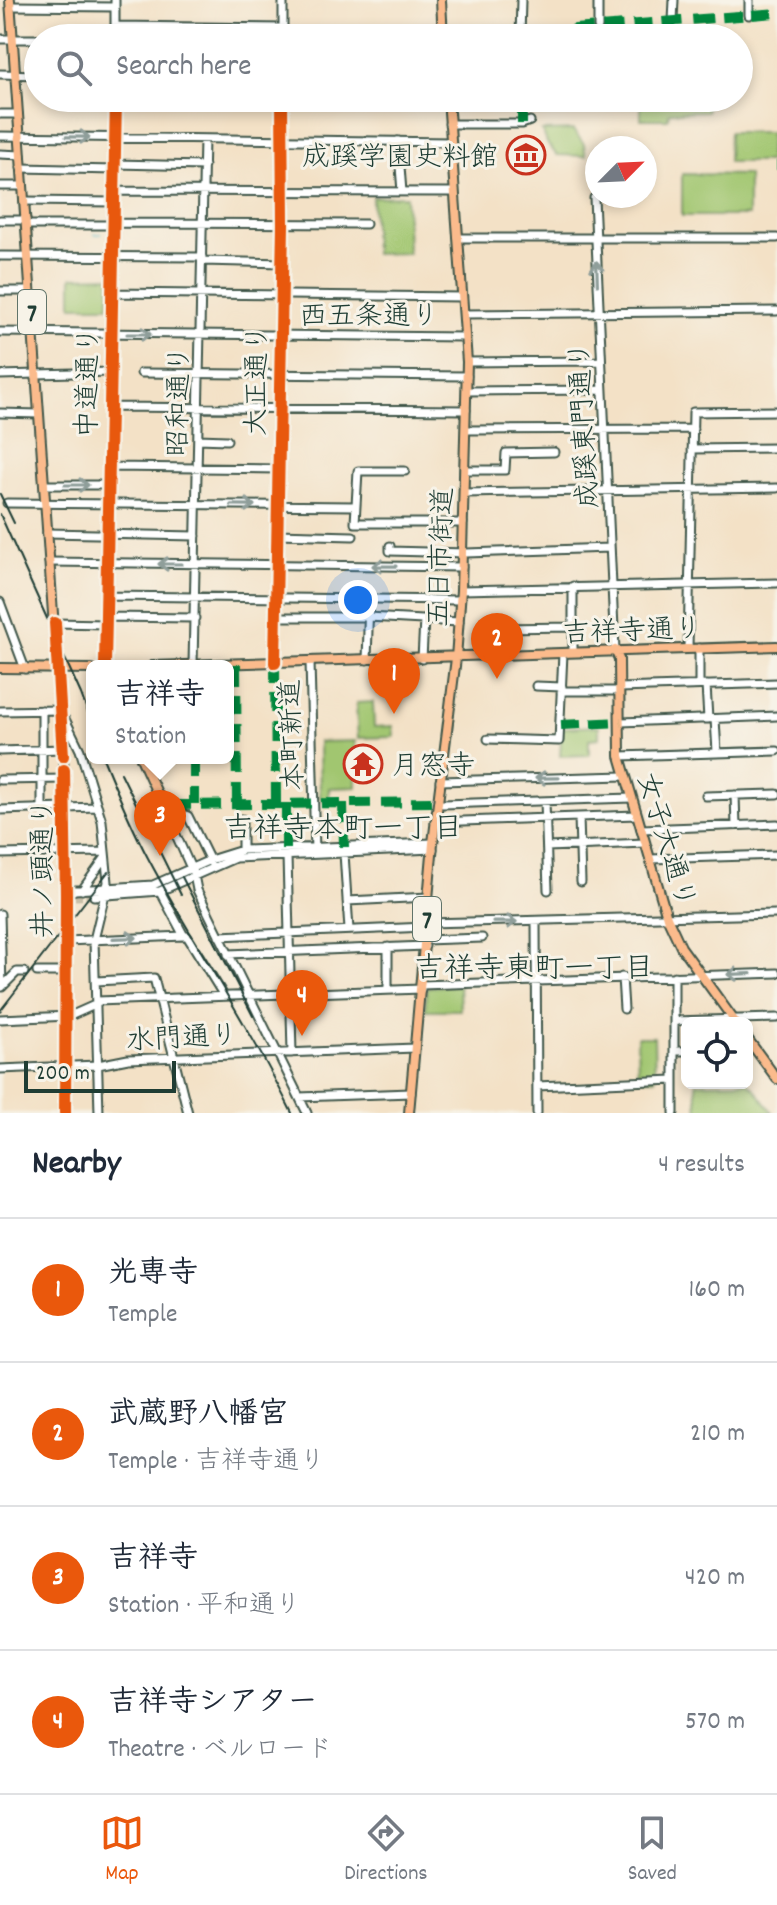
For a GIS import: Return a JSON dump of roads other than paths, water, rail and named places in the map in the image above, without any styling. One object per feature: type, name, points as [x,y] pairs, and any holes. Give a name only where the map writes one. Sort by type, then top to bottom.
[{"type":"main road","points":[[441,0],[442,24]]},
{"type":"main road","name":"井ノ頭通り","points":[[11,3],[71,895],[66,941],[65,1113]]},
{"type":"main road","name":"五日市街道","points":[[409,1113],[435,822],[461,595],[467,362],[449,112]]},
{"type":"main road","name":"吉祥寺通り","points":[[234,664],[777,646]]},
{"type":"main road","name":"女子大通り","points":[[615,650],[619,659],[620,756],[667,917],[681,947],[732,1017]]},
{"type":"main road","points":[[0,668],[86,669]]},
{"type":"main road","points":[[144,764],[168,817]]},
{"type":"main road","points":[[753,1051],[777,1078]]},
{"type":"street","points":[[283,0],[283,24]]},
{"type":"street","points":[[520,24],[521,0]]},
{"type":"street","points":[[598,0],[598,24]]},
{"type":"street","points":[[673,21],[674,0]]},
{"type":"street","points":[[749,0],[749,15]]},
{"type":"street","points":[[11,3],[115,4]]},
{"type":"street","points":[[0,21],[12,21]]},
{"type":"street","points":[[0,39],[24,39]]},
{"type":"street","points":[[0,74],[24,75]]},
{"type":"street","name":"中道通り","points":[[105,660],[116,112]]},
{"type":"street","name":"大正通り","points":[[275,663],[283,224],[282,112]]},
{"type":"street","points":[[0,114],[18,114]]},
{"type":"street","points":[[449,124],[530,121]]},
{"type":"street","points":[[0,136],[450,142]]},
{"type":"street","name":"昭和通り","points":[[193,660],[204,139]]},
{"type":"street","points":[[398,141],[402,192]]},
{"type":"street","points":[[0,154],[21,155]]},
{"type":"street","points":[[21,168],[204,166]]},
{"type":"street","points":[[0,186],[23,186]]},
{"type":"street","points":[[115,191],[454,192]]},
{"type":"street","points":[[24,201],[114,202]]},
{"type":"street","name":"成蹊東門通り","points":[[595,208],[615,650]]},
{"type":"street","points":[[0,220],[114,224],[366,224]]},
{"type":"street","points":[[458,238],[777,238]]},
{"type":"street","points":[[0,256],[282,263]]},
{"type":"street","points":[[0,291],[30,291]]},
{"type":"street","points":[[112,293],[462,297]]},
{"type":"street","points":[[464,314],[777,311]]},
{"type":"street","name":"西五条通り","points":[[0,332],[465,337]]},
{"type":"street","points":[[467,362],[601,361]]},
{"type":"street","points":[[0,375],[111,372]]},
{"type":"street","points":[[141,373],[467,376]]},
{"type":"street","points":[[467,391],[603,390]]},
{"type":"street","points":[[111,407],[466,410]]},
{"type":"street","points":[[688,648],[693,412],[777,411]]},
{"type":"street","points":[[0,413],[39,414]]},
{"type":"street","points":[[466,430],[693,429]]},
{"type":"street","points":[[198,439],[227,440]]},
{"type":"street","points":[[692,449],[777,448]]},
{"type":"street","points":[[465,470],[505,470],[506,453],[554,452]]},
{"type":"street","points":[[110,467],[278,469]]},
{"type":"street","points":[[405,471],[358,471],[355,523],[463,523]]},
{"type":"street","points":[[44,485],[109,485]]},
{"type":"street","points":[[464,493],[777,488]]},
{"type":"street","points":[[7,503],[355,506]]},
{"type":"street","points":[[47,533],[196,536]]},
{"type":"street","points":[[277,534],[353,536]]},
{"type":"street","points":[[390,546],[390,551],[462,552],[609,548]]},
{"type":"street","points":[[49,562],[462,567]]},
{"type":"street","points":[[106,596],[369,599],[573,586],[777,583]]},
{"type":"street","points":[[488,739],[559,741],[562,689],[573,627],[573,586]]},
{"type":"street","points":[[367,660],[369,599]]},
{"type":"street","points":[[0,602],[4,628],[25,669]]},
{"type":"street","points":[[276,617],[368,617],[459,622]]},
{"type":"street","points":[[55,623],[195,618]]},
{"type":"street","points":[[422,659],[424,620]]},
{"type":"street","points":[[501,628],[573,627]]},
{"type":"street","points":[[699,648],[717,752]]},
{"type":"street","name":"本町新道","points":[[310,662],[315,851]]},
{"type":"street","points":[[536,686],[619,690],[777,683]]},
{"type":"street","points":[[42,710],[42,809]]},
{"type":"street","points":[[0,711],[42,710],[60,714],[65,719],[80,750],[103,827],[107,892],[94,940],[99,1113]]},
{"type":"street","points":[[621,722],[777,716]]},
{"type":"street","points":[[0,751],[62,749]]},
{"type":"street","points":[[620,756],[777,751]]},
{"type":"street","points":[[440,781],[625,776]]},
{"type":"street","points":[[0,780],[65,779]]},
{"type":"street","points":[[706,796],[777,794]]},
{"type":"street","points":[[735,795],[736,826]]},
{"type":"street","points":[[443,804],[632,798]]},
{"type":"street","points":[[545,801],[548,890]]},
{"type":"street","points":[[0,810],[98,807]]},
{"type":"street","points":[[211,863],[188,816],[180,813],[168,817],[193,872],[197,890],[307,1113]]},
{"type":"street","points":[[435,822],[637,815]]},
{"type":"street","points":[[579,817],[581,882]]},
{"type":"street","points":[[242,819],[242,850]]},
{"type":"street","points":[[641,829],[777,824]]},
{"type":"street","points":[[547,847],[645,843]]},
{"type":"street","points":[[211,863],[315,851],[433,846]]},
{"type":"street","points":[[71,895],[82,890],[160,891],[242,850],[344,853],[433,846]]},
{"type":"street","points":[[0,854],[66,852],[104,855]]},
{"type":"street","points":[[344,853],[349,930]]},
{"type":"street","points":[[82,890],[104,855]]},
{"type":"street","points":[[650,859],[777,855]]},
{"type":"street","points":[[287,856],[292,1053]]},
{"type":"street","points":[[94,896],[153,885],[193,872]]},
{"type":"street","points":[[160,891],[184,936]]},
{"type":"street","points":[[347,901],[429,897]]},
{"type":"street","points":[[0,914],[1,987]]},
{"type":"street","points":[[219,936],[427,925],[777,914]]},
{"type":"street","points":[[536,921],[537,1113]]},
{"type":"street","points":[[66,941],[187,936],[224,996]]},
{"type":"street","points":[[228,954],[388,947],[482,938]]},
{"type":"street","points":[[388,947],[388,990]]},
{"type":"street","points":[[1,987],[17,972],[24,972]]},
{"type":"street","points":[[37,972],[66,972]]},
{"type":"street","points":[[0,1019],[66,1016],[97,1002],[388,990],[536,980],[777,973]]},
{"type":"street","points":[[674,976],[674,1113]]},
{"type":"street","points":[[622,977],[624,1009]]},
{"type":"street","points":[[96,981],[154,978],[188,1113]]},
{"type":"street","points":[[753,1020],[777,1018]]},
{"type":"street","points":[[674,1021],[681,1021]]},
{"type":"street","name":"水門通り","points":[[0,1069],[98,1065],[128,1059],[415,1048]]},
{"type":"street","points":[[674,1051],[681,1051]]},
{"type":"street","points":[[537,1086],[674,1080]]},
{"type":"street","points":[[299,1097],[411,1093]]},
{"type":"waterway","points":[[95,234],[101,234]]},
{"type":"tunnel","points":[[75,897],[94,896]]},
{"type":"railway","points":[[0,494],[14,523]]},
{"type":"railway","points":[[0,514],[86,708]]},
{"type":"railway","points":[[106,764],[148,858],[292,1113]]},
{"type":"railway","points":[[121,773],[181,895]]},
{"type":"railway","points":[[0,1011],[108,872]]},
{"type":"railway","points":[[182,877],[253,1016]]},
{"type":"place","name":"成蹊学園史料館","points":[[526,155]]},
{"type":"place","name":"武蔵野八幡宮","points":[[497,679]]},
{"type":"place","name":"光専寺","points":[[394,714]]},
{"type":"place","name":"月窓寺","points":[[363,764]]},
{"type":"place","name":"吉祥寺","points":[[160,856]]},
{"type":"place","name":"吉祥寺シアター","points":[[302,1036]]},
{"type":"district","name":"吉祥寺本町一丁目","points":[[343,827]]},
{"type":"district","name":"吉祥寺東町一丁目","points":[[534,967]]}]
